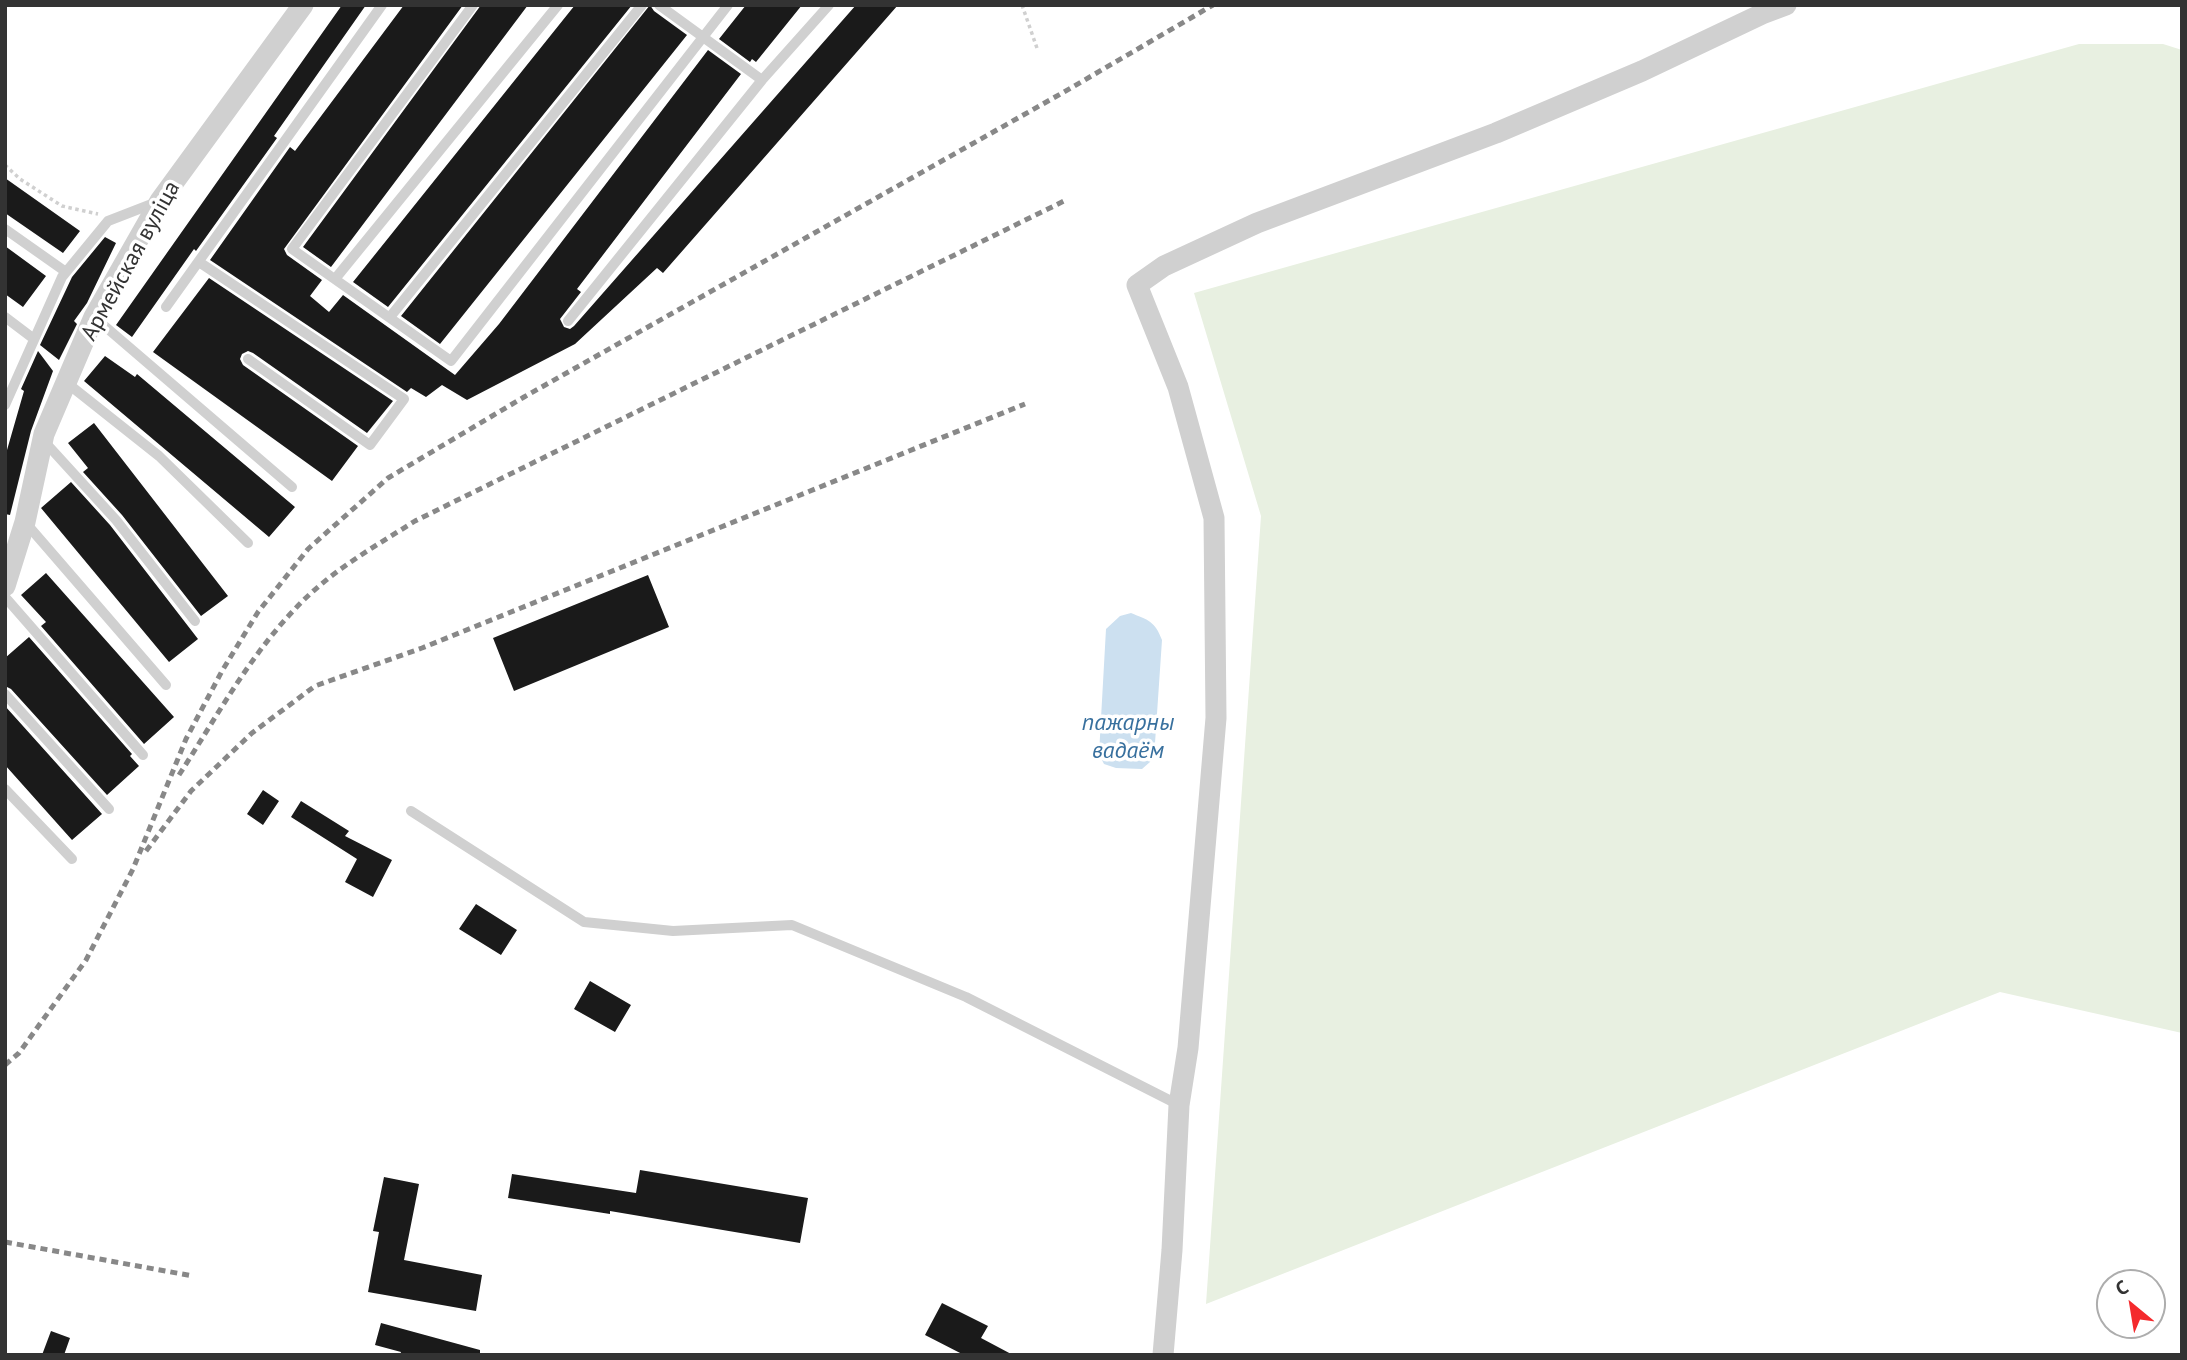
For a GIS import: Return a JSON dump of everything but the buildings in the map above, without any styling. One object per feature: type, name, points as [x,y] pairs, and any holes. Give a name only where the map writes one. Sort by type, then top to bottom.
[{"type":"street","name":"Армейская вуліца","points":[[5,586],[25,522],[43,440],[94,317],[160,201],[303,5]]},
{"type":"street","points":[[1163,1355],[1172,1250],[1179,1105],[1188,1048],[1216,718],[1214,518],[1178,387],[1138,285],[1164,266],[1257,223],[1496,133],[1642,71],[1786,5]]},
{"type":"lane","points":[[166,307],[383,5]]},
{"type":"lane","points":[[473,5],[292,249],[451,361],[728,5]]},
{"type":"lane","points":[[335,279],[558,5]]},
{"type":"lane","points":[[390,317],[642,5]]},
{"type":"lane","points":[[659,5],[762,80]]},
{"type":"lane","points":[[568,321],[762,80],[829,5]]},
{"type":"lane","points":[[6,403],[66,272],[108,221],[160,201]]},
{"type":"lane","points":[[5,229],[66,272]]},
{"type":"lane","points":[[199,261],[404,399],[370,444],[248,359]]},
{"type":"lane","points":[[5,317],[34,339]]},
{"type":"lane","points":[[94,317],[292,486]]},
{"type":"lane","points":[[67,383],[159,456],[248,543]]},
{"type":"lane","points":[[43,440],[116,520],[195,621]]},
{"type":"lane","points":[[25,522],[166,685]]},
{"type":"lane","points":[[5,597],[143,755]]},
{"type":"lane","points":[[5,694],[109,809]]},
{"type":"lane","points":[[5,789],[72,859]]},
{"type":"lane","points":[[411,811],[584,922],[673,931],[792,925],[965,997],[1179,1105]]},
{"type":"path","points":[[1022,5],[1038,51]]},
{"type":"path","points":[[5,165],[20,179],[62,206],[101,214]]},
{"type":"green space","points":[[2079,44],[2163,44],[2182,50],[2182,1033],[2000,992],[1206,1304],[1261,516],[1194,293]]},
{"type":"water","name":"пажарны вадаём","points":[[1131,613],[1150,622],[1162,640],[1155,743],[1150,762],[1142,769],[1116,768],[1104,764],[1099,754],[1106,629],[1120,616]]},
{"type":"railway","points":[[5,1065],[19,1053],[86,960],[133,869],[186,739],[222,671],[258,612],[308,549],[388,478],[524,397],[1213,5]]},
{"type":"railway","points":[[179,775],[233,689],[278,628],[322,583],[368,551],[415,521],[1064,201]]},
{"type":"railway","points":[[146,851],[191,791],[252,733],[315,686],[422,648],[1025,404]]},
{"type":"railway","points":[[5,1242],[193,1276]]}]
